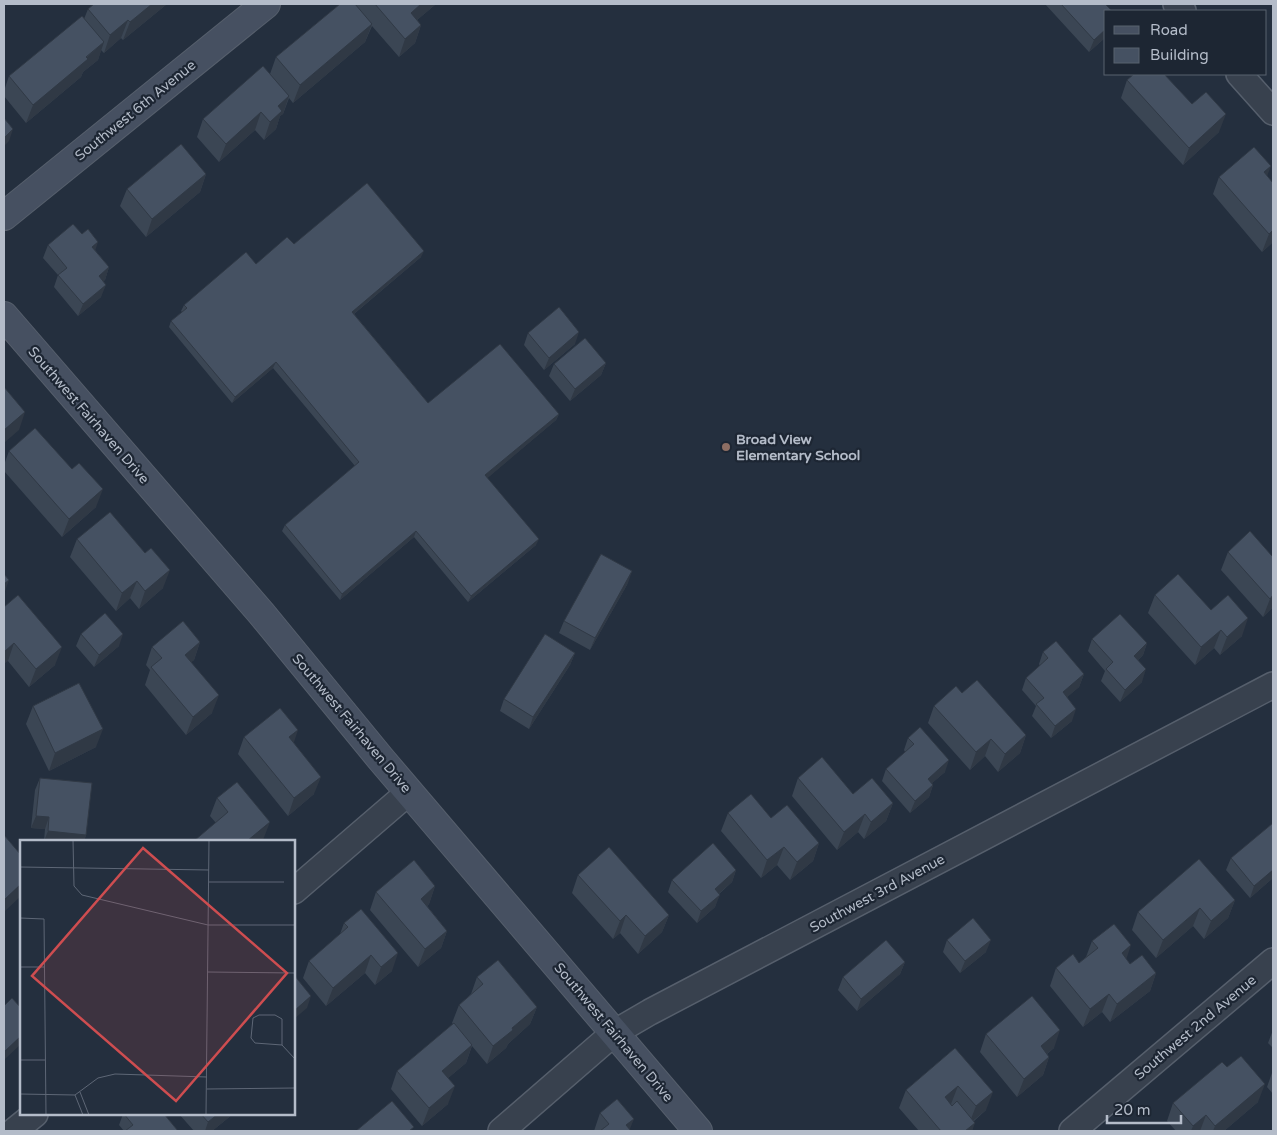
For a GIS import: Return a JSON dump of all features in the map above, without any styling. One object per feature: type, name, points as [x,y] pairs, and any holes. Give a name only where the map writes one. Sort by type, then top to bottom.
[{"type":"street","name":"Southwest 6th Avenue","points":[[4,216],[266,4]]},
{"type":"street","points":[[1240,75],[1269,98]]},
{"type":"street","name":"Southwest Fairhaven Drive","points":[[4,316],[261,612],[409,792],[698,1131]]},
{"type":"street","name":"Southwest 3rd Avenue","points":[[501,1131],[614,1033],[658,1007],[1273,685]]},
{"type":"street","points":[[295,890],[409,792]]},
{"type":"street","name":"Southwest 2nd Avenue","points":[[1072,1131],[1273,961]]},
{"type":"street","points":[[14,1131],[34,1115]]},
{"type":"building","points":[[94,4],[152,4],[110,35],[88,9]]},
{"type":"building","points":[[340,4],[355,4],[372,24],[300,85],[276,57]]},
{"type":"building","points":[[375,4],[421,4],[411,13],[421,25],[405,39]]},
{"type":"building","points":[[1061,4],[1105,4],[1111,10],[1104,10],[1104,31],[1094,40]]},
{"type":"building","points":[[82,16],[104,42],[86,57],[88,59],[33,105],[9,76]]},
{"type":"building","points":[[263,66],[289,96],[278,106],[282,111],[270,122],[261,112],[226,144],[203,119]]},
{"type":"building","points":[[1133,75],[1165,75],[1192,104],[1206,92],[1226,114],[1189,148],[1127,80]]},
{"type":"building","points":[[4,118],[13,129],[4,138]]},
{"type":"building","points":[[181,144],[206,174],[152,219],[127,189]]},
{"type":"building","points":[[1254,147],[1271,166],[1264,172],[1273,183],[1273,230],[1269,234],[1219,177]]},
{"type":"building","points":[[367,183],[424,251],[352,312],[428,403],[500,344],[559,414],[485,475],[539,539],[471,596],[416,531],[342,594],[285,525],[359,462],[276,362],[235,397],[171,321],[187,308],[184,305],[246,252],[256,264],[287,237],[294,244]]},
{"type":"building","points":[[73,224],[82,234],[88,229],[98,242],[92,247],[109,267],[99,276],[106,285],[83,304],[58,275],[67,268],[48,245]]},
{"type":"building","points":[[559,307],[579,332],[549,358],[528,333]]},
{"type":"building","points":[[585,338],[606,363],[575,389],[554,364]]},
{"type":"building","points":[[4,387],[25,412],[4,430]]},
{"type":"building","points":[[35,428],[72,469],[79,463],[103,489],[69,519],[9,451]]},
{"type":"building","points":[[110,512],[145,553],[151,548],[170,570],[145,591],[137,581],[122,593],[77,539]]},
{"type":"building","points":[[1250,531],[1273,555],[1273,595],[1270,599],[1228,552]]},
{"type":"building","points":[[601,554],[632,571],[595,638],[564,621]]},
{"type":"building","points":[[4,574],[9,580],[4,584]]},
{"type":"building","points":[[1178,574],[1211,610],[1228,595],[1248,618],[1227,637],[1221,630],[1201,647],[1155,595]]},
{"type":"building","points":[[18,595],[62,647],[36,669],[14,643],[4,652],[4,607]]},
{"type":"building","points":[[105,613],[123,634],[99,655],[81,634]]},
{"type":"building","points":[[1120,614],[1147,643],[1134,656],[1146,669],[1125,690],[1106,669],[1113,662],[1092,639]]},
{"type":"building","points":[[183,621],[200,642],[185,655],[219,695],[193,717],[151,667],[162,658],[152,647]]},
{"type":"building","points":[[545,634],[575,653],[533,717],[504,699]]},
{"type":"building","points":[[1056,641],[1084,674],[1063,692],[1076,709],[1055,726],[1036,704],[1044,698],[1026,678],[1048,658],[1043,652]]},
{"type":"building","points":[[977,680],[1026,735],[1005,754],[991,739],[976,752],[934,706],[956,686],[962,693]]},
{"type":"building","points":[[79,683],[103,729],[55,753],[33,706]]},
{"type":"building","points":[[280,708],[298,730],[289,737],[321,777],[294,798],[244,737]]},
{"type":"building","points":[[920,727],[949,760],[928,779],[933,785],[915,801],[886,769],[914,744],[908,738]]},
{"type":"building","points":[[822,757],[853,794],[872,778],[893,803],[871,822],[865,814],[844,832],[798,778]]},
{"type":"building","points":[[40,778],[92,783],[86,835],[48,831],[49,817],[36,816]]},
{"type":"building","points":[[237,782],[270,822],[248,840],[195,840],[228,812],[217,798]]},
{"type":"building","points":[[751,794],[771,818],[787,805],[819,843],[797,862],[784,847],[767,860],[728,813]]},
{"type":"building","points":[[1273,823],[1273,870],[1254,886],[1231,858]]},
{"type":"building","points":[[4,835],[20,854],[20,885],[4,900]]},
{"type":"building","points":[[713,843],[736,870],[715,889],[720,895],[701,911],[672,880]]},
{"type":"building","points":[[609,847],[669,915],[645,936],[626,915],[620,921],[578,875]]},
{"type":"building","points":[[1199,859],[1235,900],[1211,921],[1200,908],[1163,940],[1138,912]]},
{"type":"building","points":[[414,860],[435,886],[421,899],[447,931],[425,949],[376,892]]},
{"type":"building","points":[[361,909],[398,953],[381,967],[371,955],[333,988],[309,961],[348,927],[344,923]]},
{"type":"building","points":[[973,918],[991,940],[965,961],[947,940]]},
{"type":"building","points":[[1114,924],[1131,945],[1122,953],[1130,964],[1142,955],[1156,973],[1117,1004],[1109,994],[1090,1009],[1056,968],[1073,954],[1079,963],[1098,948],[1092,941]]},
{"type":"building","points":[[886,940],[905,962],[861,999],[843,977]]},
{"type":"building","points":[[498,960],[537,1007],[493,1046],[459,1005],[483,984],[477,977]]},
{"type":"building","points":[[295,976],[311,996],[295,1010]]},
{"type":"building","points":[[1032,996],[1060,1030],[1041,1046],[1049,1057],[1024,1079],[986,1034]]},
{"type":"building","points":[[12,998],[20,1007],[20,1037],[4,1052],[4,1006]]},
{"type":"building","points":[[454,1023],[472,1045],[442,1071],[455,1086],[429,1108],[397,1071]]},
{"type":"building","points":[[955,1048],[993,1092],[976,1106],[958,1086],[945,1097],[952,1106],[957,1101],[975,1123],[965,1131],[941,1131],[906,1090]]},
{"type":"building","points":[[1241,1056],[1265,1084],[1215,1126],[1206,1115],[1193,1126],[1173,1103],[1222,1062],[1227,1067]]},
{"type":"building","points":[[617,1099],[634,1119],[626,1125],[631,1131],[600,1131],[609,1124],[600,1113]]},
{"type":"building","points":[[392,1101],[414,1127],[409,1131],[356,1131]]},
{"type":"building","points":[[125,1115],[165,1115],[178,1131],[125,1131],[133,1125]]},
{"type":"building","points":[[202,1115],[217,1115],[208,1122]]},
{"type":"place","name":"Broad View Elementary School","points":[[726,447]]}]
